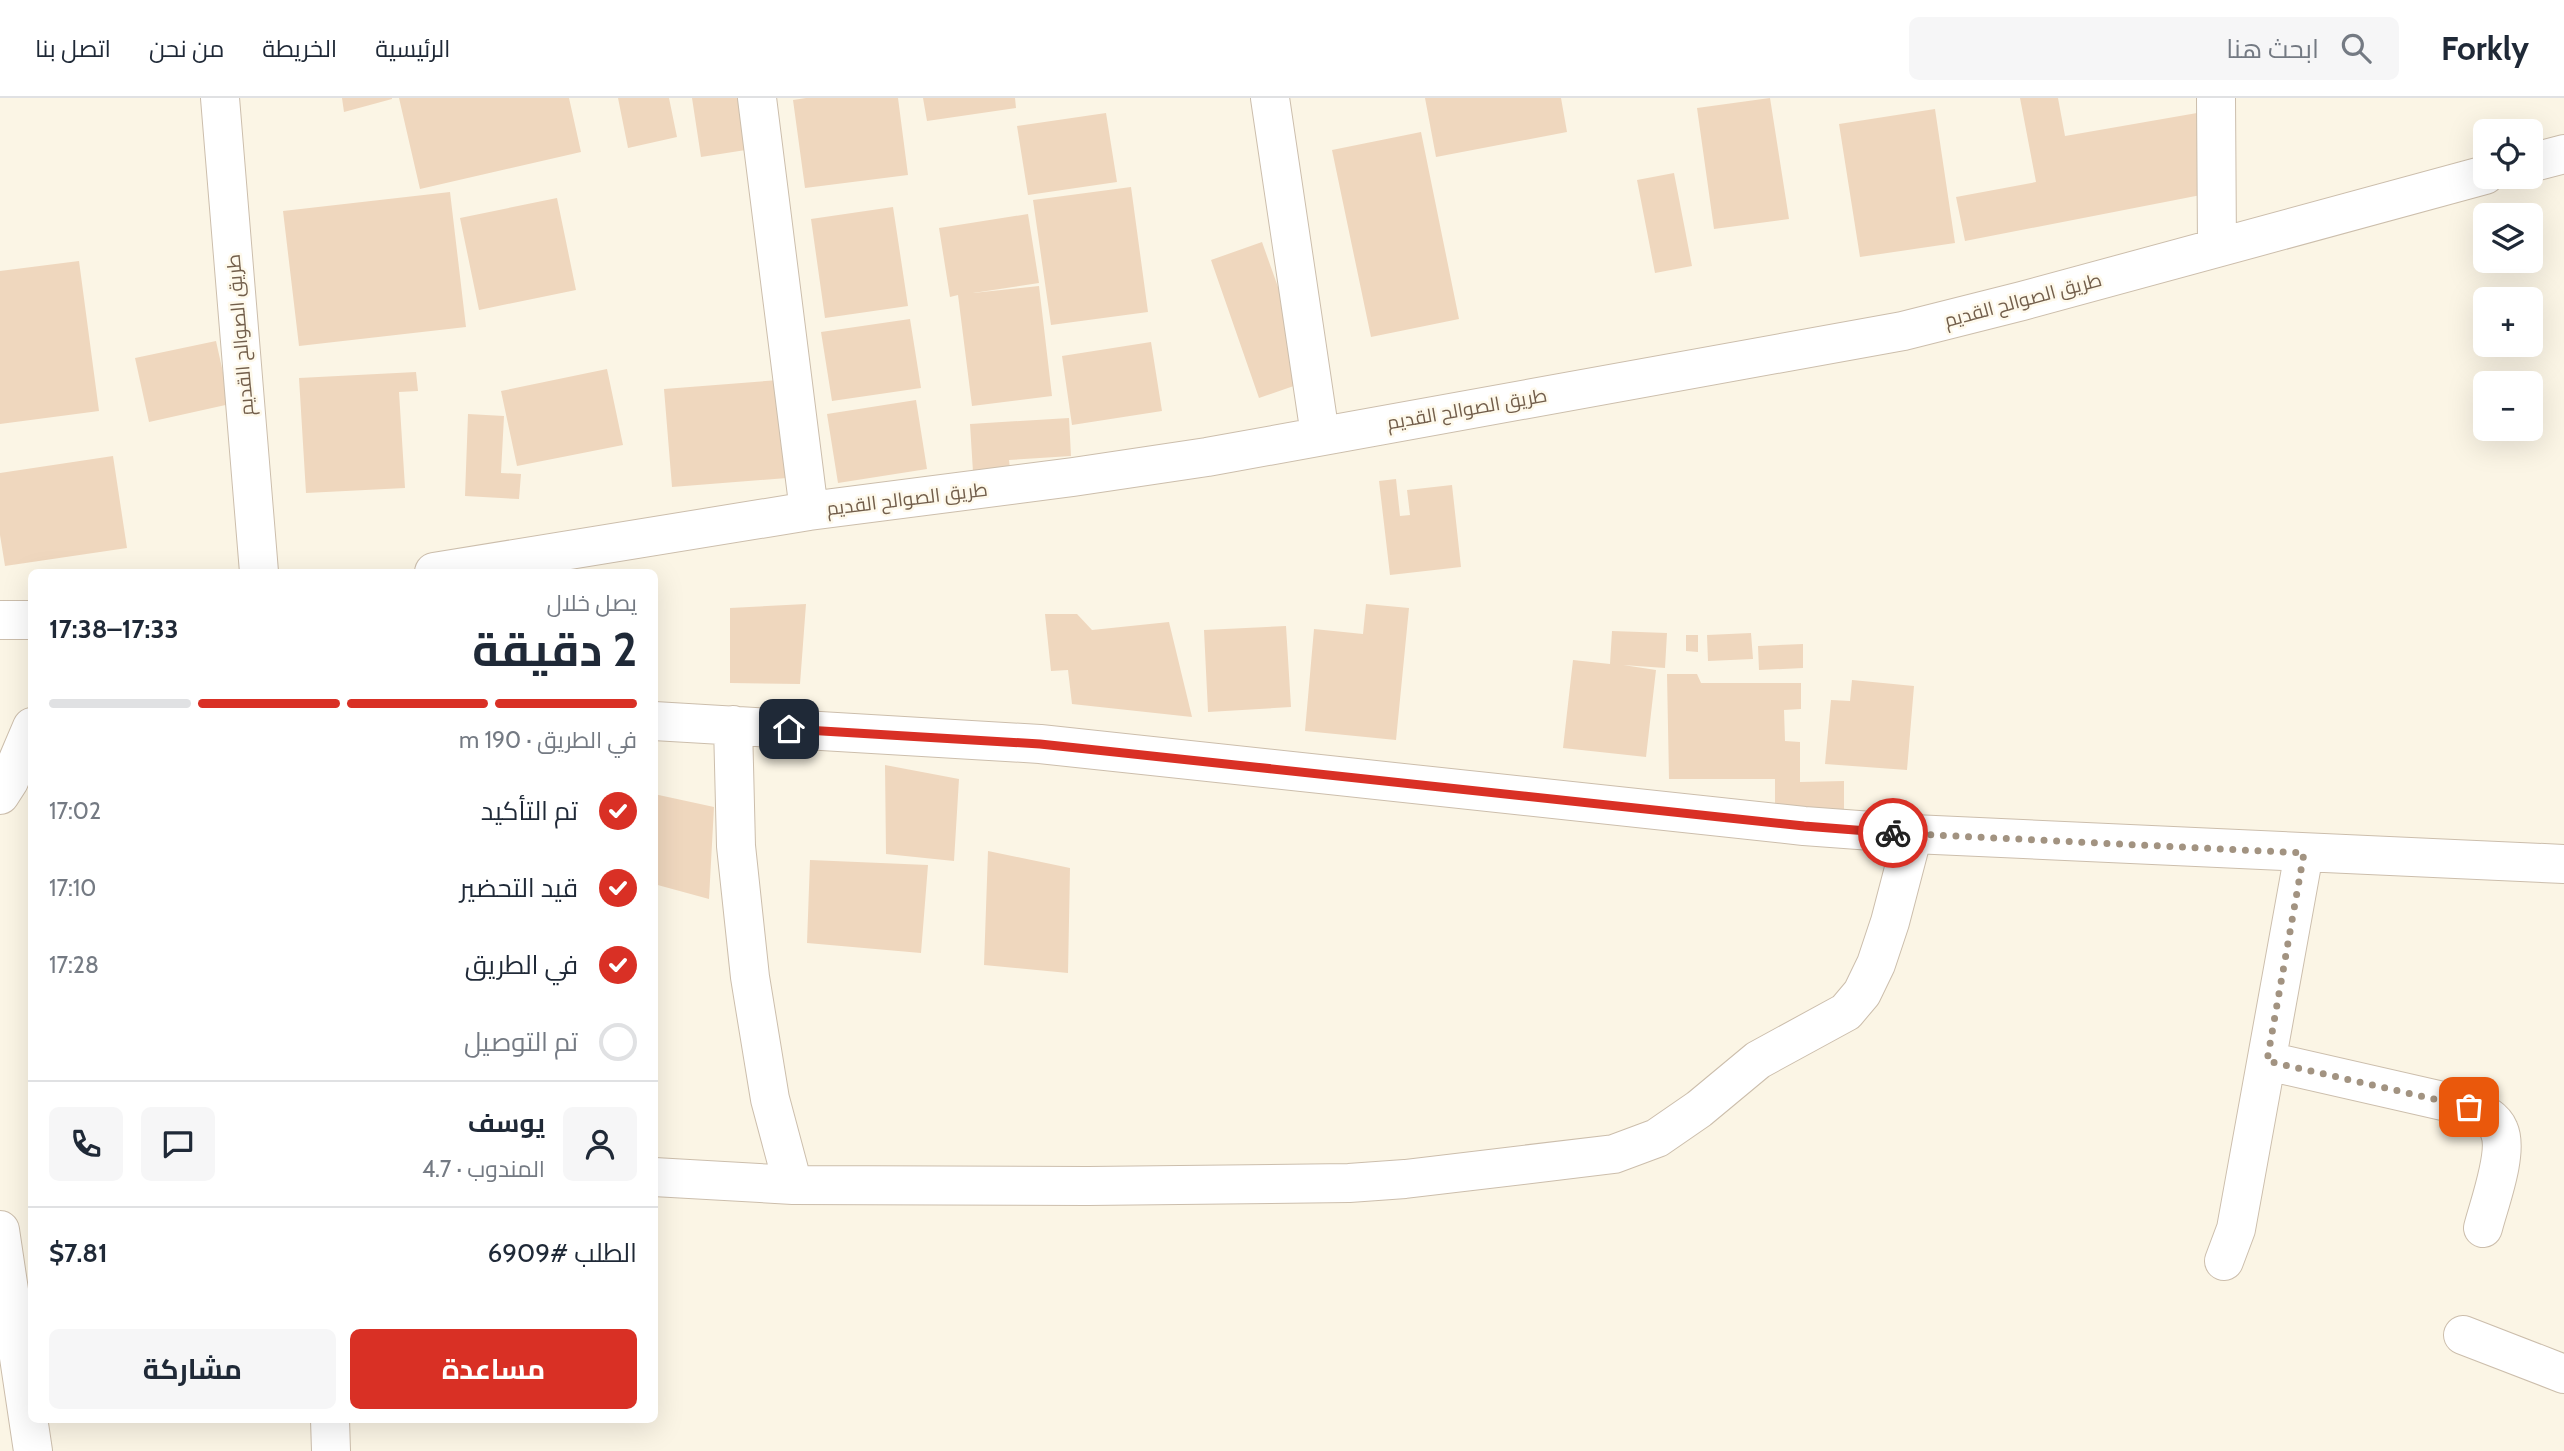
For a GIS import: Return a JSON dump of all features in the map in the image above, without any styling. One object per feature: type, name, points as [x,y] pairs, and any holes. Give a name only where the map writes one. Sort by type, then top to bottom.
[{"type":"street","name":"طريق الصوالح القديم","points":[[220,98],[260,569]]},
{"type":"street","points":[[757,98],[809,511]]},
{"type":"street","points":[[1270,98],[1320,435]]},
{"type":"street","points":[[2216,98],[2217,247]]},
{"type":"street","points":[[2543,160],[2564,154]]},
{"type":"street","name":"طريق الصوالح القديم","points":[[452,569],[809,511],[1207,457],[1903,331],[2022,302],[2473,178]]},
{"type":"street","points":[[0,620],[28,620]]},
{"type":"street","points":[[658,721],[1040,744],[1804,826],[1913,835],[2564,864]]},
{"type":"street","points":[[733,725],[736,846],[750,977],[770,1100],[793,1185]]},
{"type":"street","points":[[0,795],[28,736]]},
{"type":"street","points":[[658,1177],[793,1185],[1349,1183],[1405,1179],[1614,1154],[1657,1138],[1699,1109],[1758,1060],[1846,1012],[1862,993],[1876,964],[1913,835]]},
{"type":"street","points":[[2224,1261],[2236,1229],[2304,853]]},
{"type":"street","points":[[2267,1061],[2469,1107],[2487,1115],[2499,1128],[2503,1144],[2483,1228]]},
{"type":"street","points":[[0,1230],[28,1418]]},
{"type":"street","points":[[2463,1335],[2564,1374]]},
{"type":"street","points":[[29,1423],[33,1451]]},
{"type":"street","points":[[330,1423],[331,1451]]},
{"type":"building","points":[[342,98],[392,98],[392,99],[344,112]]},
{"type":"building","points":[[399,98],[569,98],[581,152],[420,189]]},
{"type":"building","points":[[618,98],[669,98],[677,137],[628,148]]},
{"type":"building","points":[[692,98],[744,98],[752,149],[701,157]]},
{"type":"building","points":[[898,98],[908,175],[805,188],[793,100]]},
{"type":"building","points":[[923,98],[1015,98],[1016,108],[927,121]]},
{"type":"building","points":[[1425,98],[1561,98],[1567,132],[1436,157]]},
{"type":"building","points":[[1770,98],[1789,219],[1714,229],[1697,108]]},
{"type":"building","points":[[2020,98],[2058,98],[2065,136],[2197,113],[2206,194],[1965,241],[1956,197],[2036,182]]},
{"type":"building","points":[[1935,109],[1955,243],[1860,257],[1839,124]]},
{"type":"building","points":[[1106,113],[1117,182],[1028,195],[1017,126]]},
{"type":"building","points":[[1421,132],[1459,319],[1371,337],[1332,150]]},
{"type":"building","points":[[1674,173],[1692,266],[1655,273],[1637,180]]},
{"type":"building","points":[[1131,187],[1148,312],[1051,325],[1033,200]]},
{"type":"building","points":[[450,192],[466,327],[299,346],[283,211]]},
{"type":"building","points":[[557,198],[576,290],[479,310],[460,218]]},
{"type":"building","points":[[893,207],[908,306],[825,318],[811,219]]},
{"type":"building","points":[[1028,214],[1039,283],[973,293],[1039,286],[1052,396],[972,406],[958,295],[950,297],[939,228]]},
{"type":"building","points":[[1262,242],[1311,380],[1259,398],[1211,260]]},
{"type":"building","points":[[79,261],[99,411],[0,424],[0,271]]},
{"type":"building","points":[[910,319],[921,388],[832,401],[821,332]]},
{"type":"building","points":[[216,341],[230,404],[149,422],[135,358]]},
{"type":"building","points":[[1151,342],[1162,411],[1072,425],[1062,356]]},
{"type":"building","points":[[607,369],[623,445],[517,466],[501,391]]},
{"type":"building","points":[[416,372],[418,391],[399,392],[405,488],[306,493],[299,378]]},
{"type":"building","points":[[779,380],[787,478],[672,487],[664,389]]},
{"type":"building","points":[[916,400],[927,469],[838,483],[827,414]]},
{"type":"building","points":[[468,414],[504,416],[501,473],[521,474],[519,499],[465,496]]},
{"type":"building","points":[[1069,418],[1071,456],[1009,460],[1010,469],[973,472],[970,424]]},
{"type":"building","points":[[113,456],[127,548],[5,566],[0,535],[0,473]]},
{"type":"building","points":[[1396,479],[1400,516],[1410,515],[1407,490],[1452,485],[1461,567],[1390,575],[1379,481]]},
{"type":"building","points":[[806,604],[800,684],[730,683],[730,608]]},
{"type":"building","points":[[1366,604],[1409,608],[1396,740],[1305,731],[1314,629],[1363,634]]},
{"type":"building","points":[[1045,614],[1077,614],[1092,630],[1169,622],[1192,717],[1072,704],[1068,670],[1051,671]]},
{"type":"building","points":[[1286,626],[1291,707],[1208,712],[1204,630]]},
{"type":"building","points":[[1612,631],[1667,633],[1665,668],[1623,665],[1656,670],[1646,757],[1563,748],[1573,660],[1610,664]]},
{"type":"building","points":[[1751,633],[1753,659],[1708,661],[1707,635]]},
{"type":"building","points":[[1686,635],[1698,635],[1698,652],[1686,651]]},
{"type":"building","points":[[1803,644],[1803,668],[1759,670],[1758,646]]},
{"type":"building","points":[[1667,674],[1697,674],[1701,683],[1801,683],[1801,709],[1784,710],[1785,741],[1800,742],[1800,782],[1844,781],[1844,811],[1775,811],[1775,779],[1669,779]]},
{"type":"building","points":[[1852,680],[1914,686],[1907,770],[1825,764],[1831,700],[1850,701]]},
{"type":"building","points":[[885,765],[959,779],[954,861],[886,854]]},
{"type":"building","points":[[658,795],[714,807],[709,899],[658,885]]},
{"type":"building","points":[[988,851],[1070,868],[1068,973],[984,965]]},
{"type":"building","points":[[810,860],[928,865],[921,953],[807,943]]},
{"type":"way so far","points":[[1893,833],[2304,853],[2267,1061],[2469,1107]]},
{"type":"route","points":[[789,729],[1040,744],[1804,826],[1893,833]]}]
